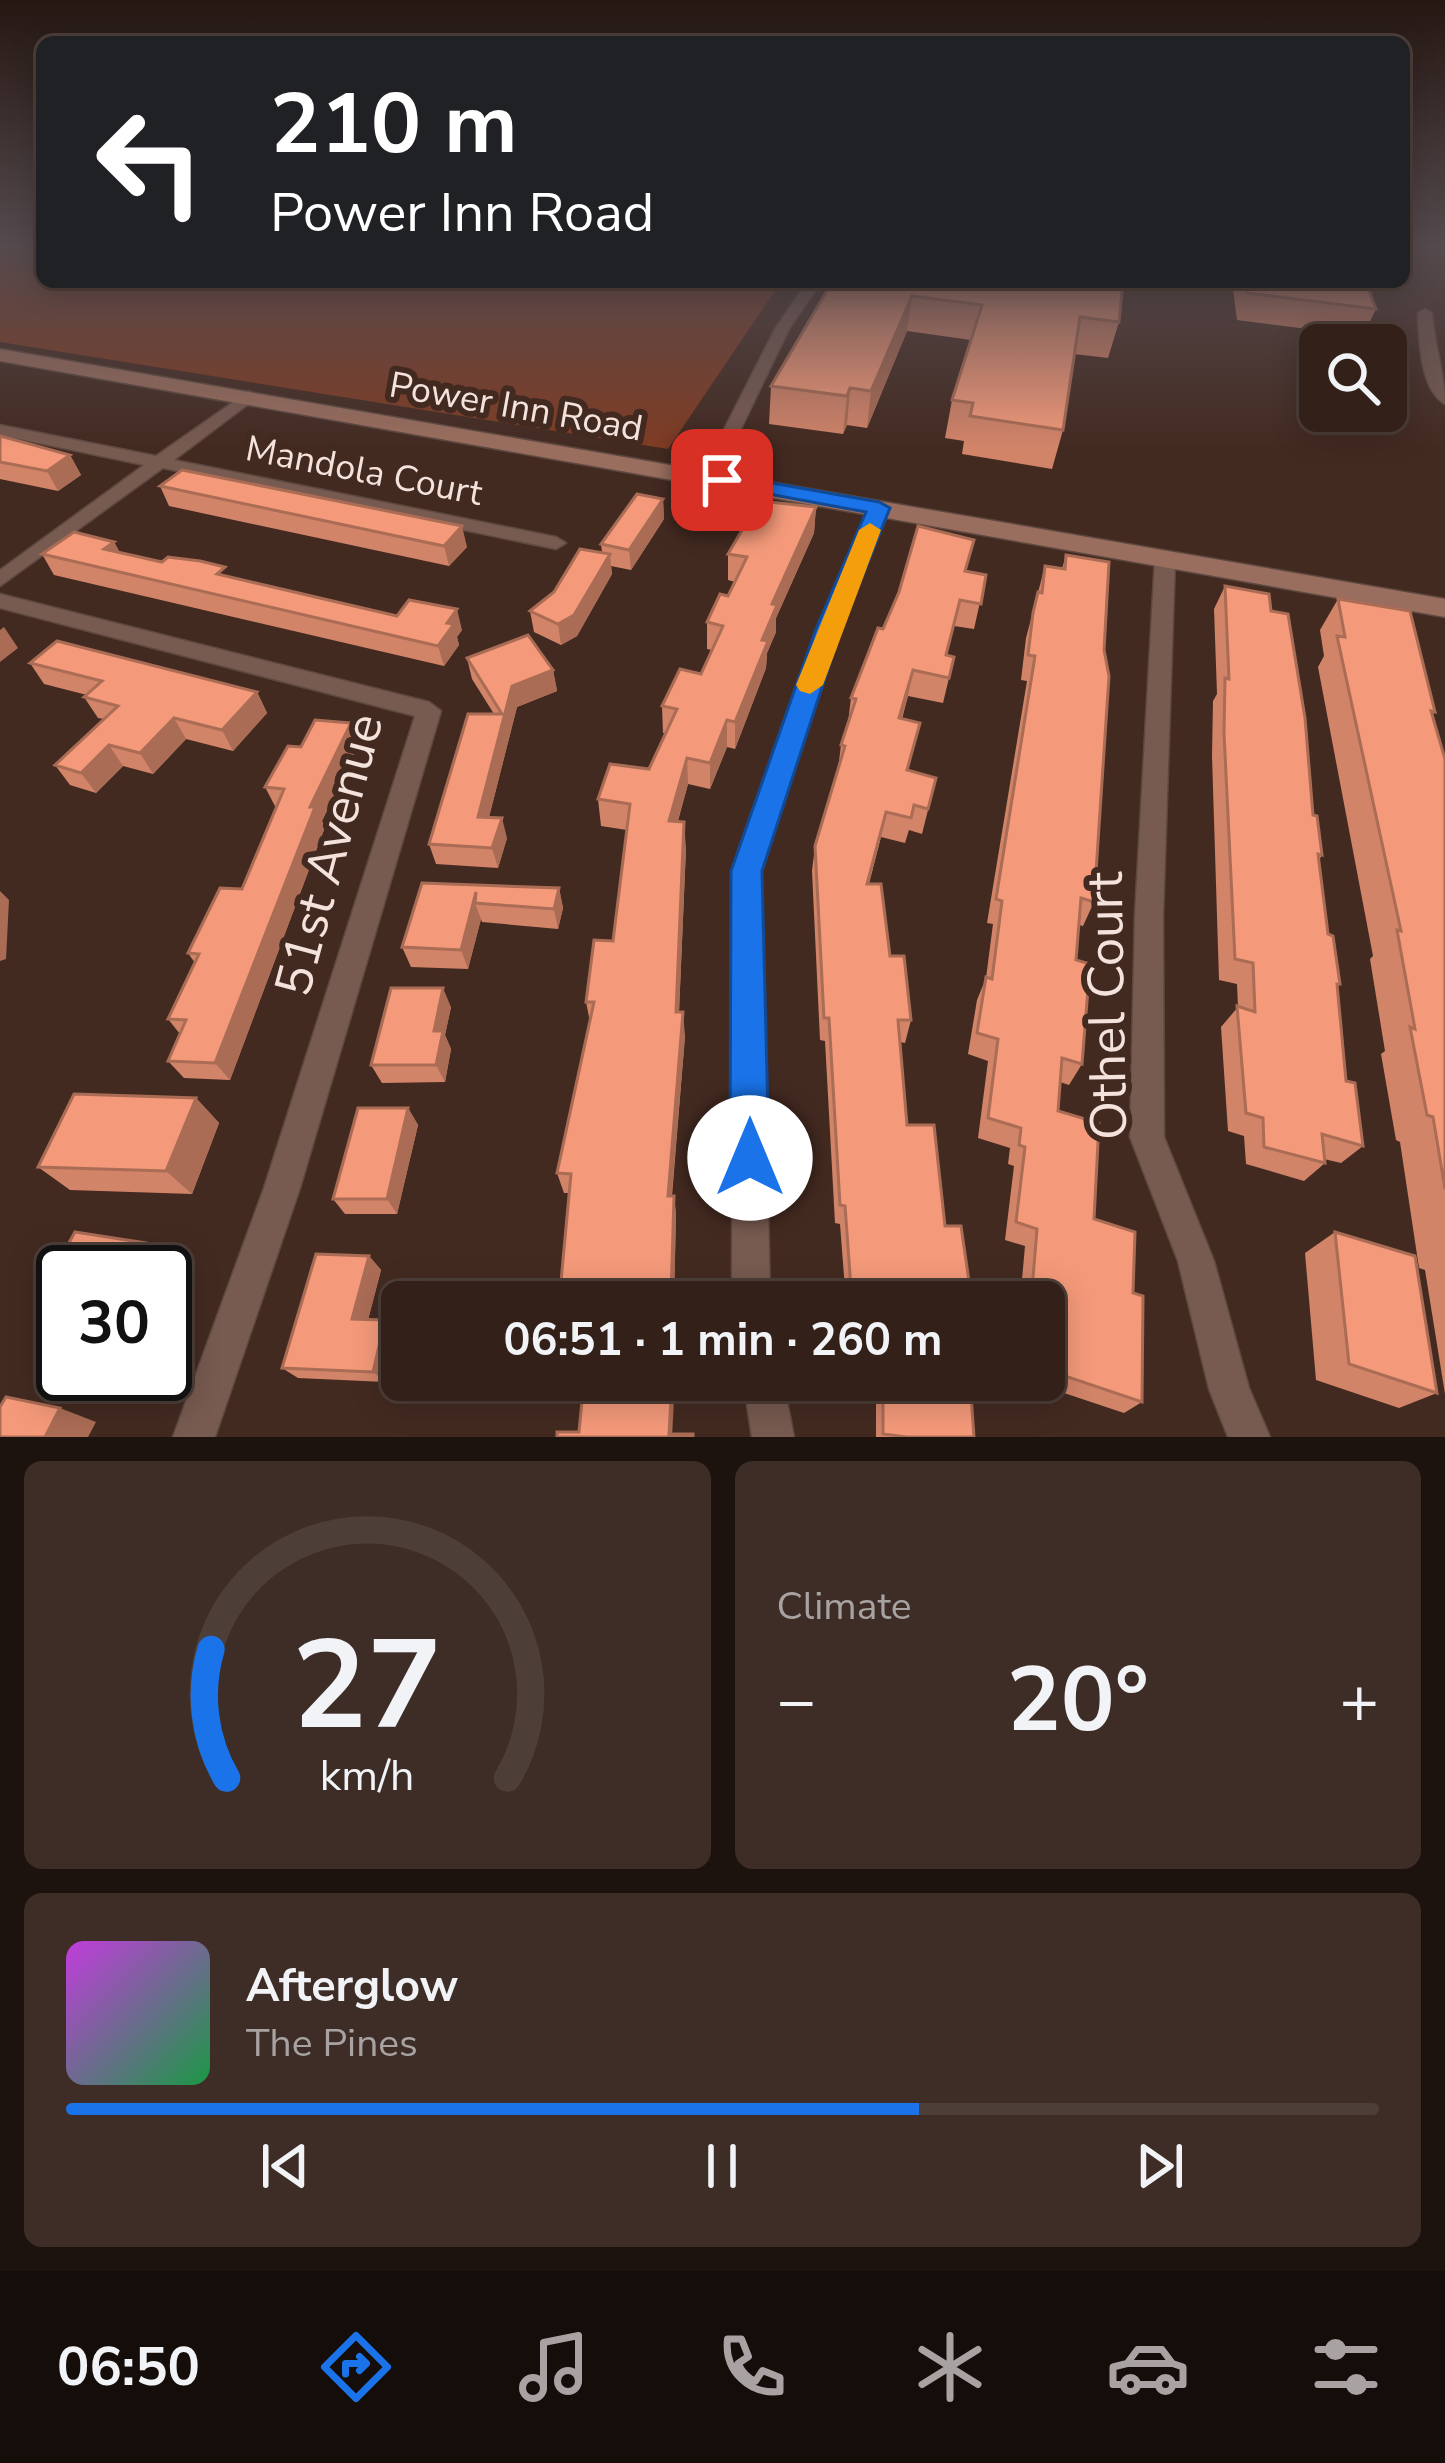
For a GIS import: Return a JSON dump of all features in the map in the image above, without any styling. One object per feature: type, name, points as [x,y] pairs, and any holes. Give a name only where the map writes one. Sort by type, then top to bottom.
[{"type":"main road","name":"Power Inn Road","points":[[0,355],[1444,610]]},
{"type":"street","points":[[682,473],[688,464],[715,464],[792,314]]},
{"type":"street","points":[[1425,314],[1427,351],[1445,399]]},
{"type":"street","points":[[0,580],[249,396]]},
{"type":"street","name":"Mandola Court","points":[[0,430],[556,544]]},
{"type":"street","points":[[752,1281],[747,871],[828,629],[879,508]]},
{"type":"street","name":"Othel Court","points":[[1165,559],[1149,915],[1147,1137],[1196,1262],[1229,1389],[1249,1437]]},
{"type":"street","name":"51st Avenue","points":[[0,601],[429,711],[282,1188],[194,1437]]},
{"type":"street","points":[[767,1401],[773,1437]]},
{"type":"shaded area","points":[[0,314],[759,314],[668,449],[0,342]]},
{"type":"building","points":[[813,314],[904,314],[871,391],[850,388],[847,396],[771,386]]},
{"type":"building","points":[[979,314],[1120,314],[1119,322],[1080,317],[1063,430],[970,416],[973,403],[952,400]]},
{"type":"building","points":[[0,436],[70,455],[47,471],[0,462]]},
{"type":"building","points":[[182,470],[462,526],[444,546],[160,486]]},
{"type":"building","points":[[637,494],[663,499],[629,550],[601,544]]},
{"type":"building","points":[[759,501],[816,507],[772,604],[777,605],[762,640],[768,641],[735,722],[727,720],[710,763],[687,758],[669,821],[684,822],[676,1012],[683,1012],[668,1196],[674,1196],[672,1281],[561,1281],[571,1174],[557,1173],[594,1002],[586,1002],[594,940],[613,941],[630,804],[598,799],[610,764],[649,769],[677,709],[662,706],[680,669],[701,674],[723,626],[707,622],[720,594],[728,596],[747,557],[728,554]]},
{"type":"building","points":[[918,526],[974,540],[965,571],[986,575],[981,604],[960,600],[946,655],[954,657],[949,678],[913,670],[899,718],[920,723],[907,770],[936,778],[928,809],[914,805],[911,818],[886,812],[867,884],[881,884],[890,956],[904,956],[911,1020],[898,1020],[907,1125],[934,1125],[945,1226],[961,1226],[969,1281],[850,1281],[845,1206],[840,1205],[815,846],[845,746],[841,745],[856,699],[851,698],[878,628],[883,629]]},
{"type":"building","points":[[74,532],[114,542],[104,549],[162,562],[168,557],[200,561],[225,567],[217,574],[397,616],[409,600],[457,609],[447,623],[454,624],[438,646],[42,554]]},
{"type":"building","points":[[580,549],[610,554],[574,615],[558,624],[530,611],[554,592]]},
{"type":"building","points":[[1066,555],[1109,562],[1104,650],[1109,676],[1094,902],[1081,898],[1076,960],[1090,964],[1082,1064],[1062,1058],[1058,1111],[1099,1123],[1094,1219],[1135,1232],[1133,1293],[1143,1296],[1142,1402],[1065,1376],[1065,1281],[1033,1281],[1037,1229],[1016,1222],[1025,1147],[1019,1145],[1021,1128],[988,1118],[998,1039],[977,1033],[986,977],[992,979],[1002,901],[996,899],[1035,656],[1028,655],[1033,613],[1038,592],[1042,593],[1045,566],[1065,569]]},
{"type":"building","points":[[1225,586],[1269,594],[1271,611],[1288,614],[1305,718],[1328,934],[1333,936],[1340,984],[1346,1081],[1355,1083],[1363,1146],[1322,1134],[1325,1163],[1264,1147],[1263,1118],[1246,1113],[1237,1006],[1255,1012],[1253,963],[1235,959],[1224,733],[1225,678],[1229,679]]},
{"type":"building","points":[[1338,599],[1410,611],[1445,759],[1445,1189],[1410,1027],[1415,1029],[1397,930],[1401,931],[1337,636],[1345,637]]},
{"type":"building","points":[[528,635],[553,670],[512,686],[478,817],[502,818],[492,848],[429,844],[468,714],[502,714],[467,658]]},
{"type":"building","points":[[57,641],[257,692],[222,730],[174,718],[140,753],[109,745],[81,773],[55,765],[118,706],[84,697],[102,681],[30,663]]},
{"type":"building","points":[[315,720],[351,723],[310,807],[315,807],[215,1063],[168,1061],[186,1020],[168,1019],[199,954],[188,953],[220,888],[242,889],[284,789],[265,787],[288,746],[301,747]]},
{"type":"building","points":[[422,883],[559,888],[554,909],[475,903],[476,892],[461,950],[402,947]]},
{"type":"building","points":[[391,988],[443,988],[434,1031],[443,1031],[436,1065],[371,1065]]},
{"type":"building","points":[[74,1094],[196,1098],[166,1171],[38,1167]]},
{"type":"building","points":[[358,1108],[408,1108],[387,1199],[333,1199]]},
{"type":"building","points":[[75,1232],[146,1243],[145,1245],[68,1245]]},
{"type":"building","points":[[1335,1232],[1415,1256],[1437,1393],[1349,1364]]},
{"type":"building","points":[[316,1254],[369,1256],[352,1319],[381,1320],[373,1372],[282,1368]]},
{"type":"building","points":[[6,1397],[60,1408],[45,1437],[0,1437],[0,1407]]},
{"type":"building","points":[[582,1401],[671,1401],[669,1434],[693,1437],[557,1437],[557,1432],[579,1432]]},
{"type":"building","points":[[883,1401],[971,1401],[974,1437],[883,1434]]},
{"type":"slow traffic","points":[[810,685],[870,530]]},
{"type":"route","points":[[722,480],[879,508],[828,629],[747,871],[750,1158]]}]
